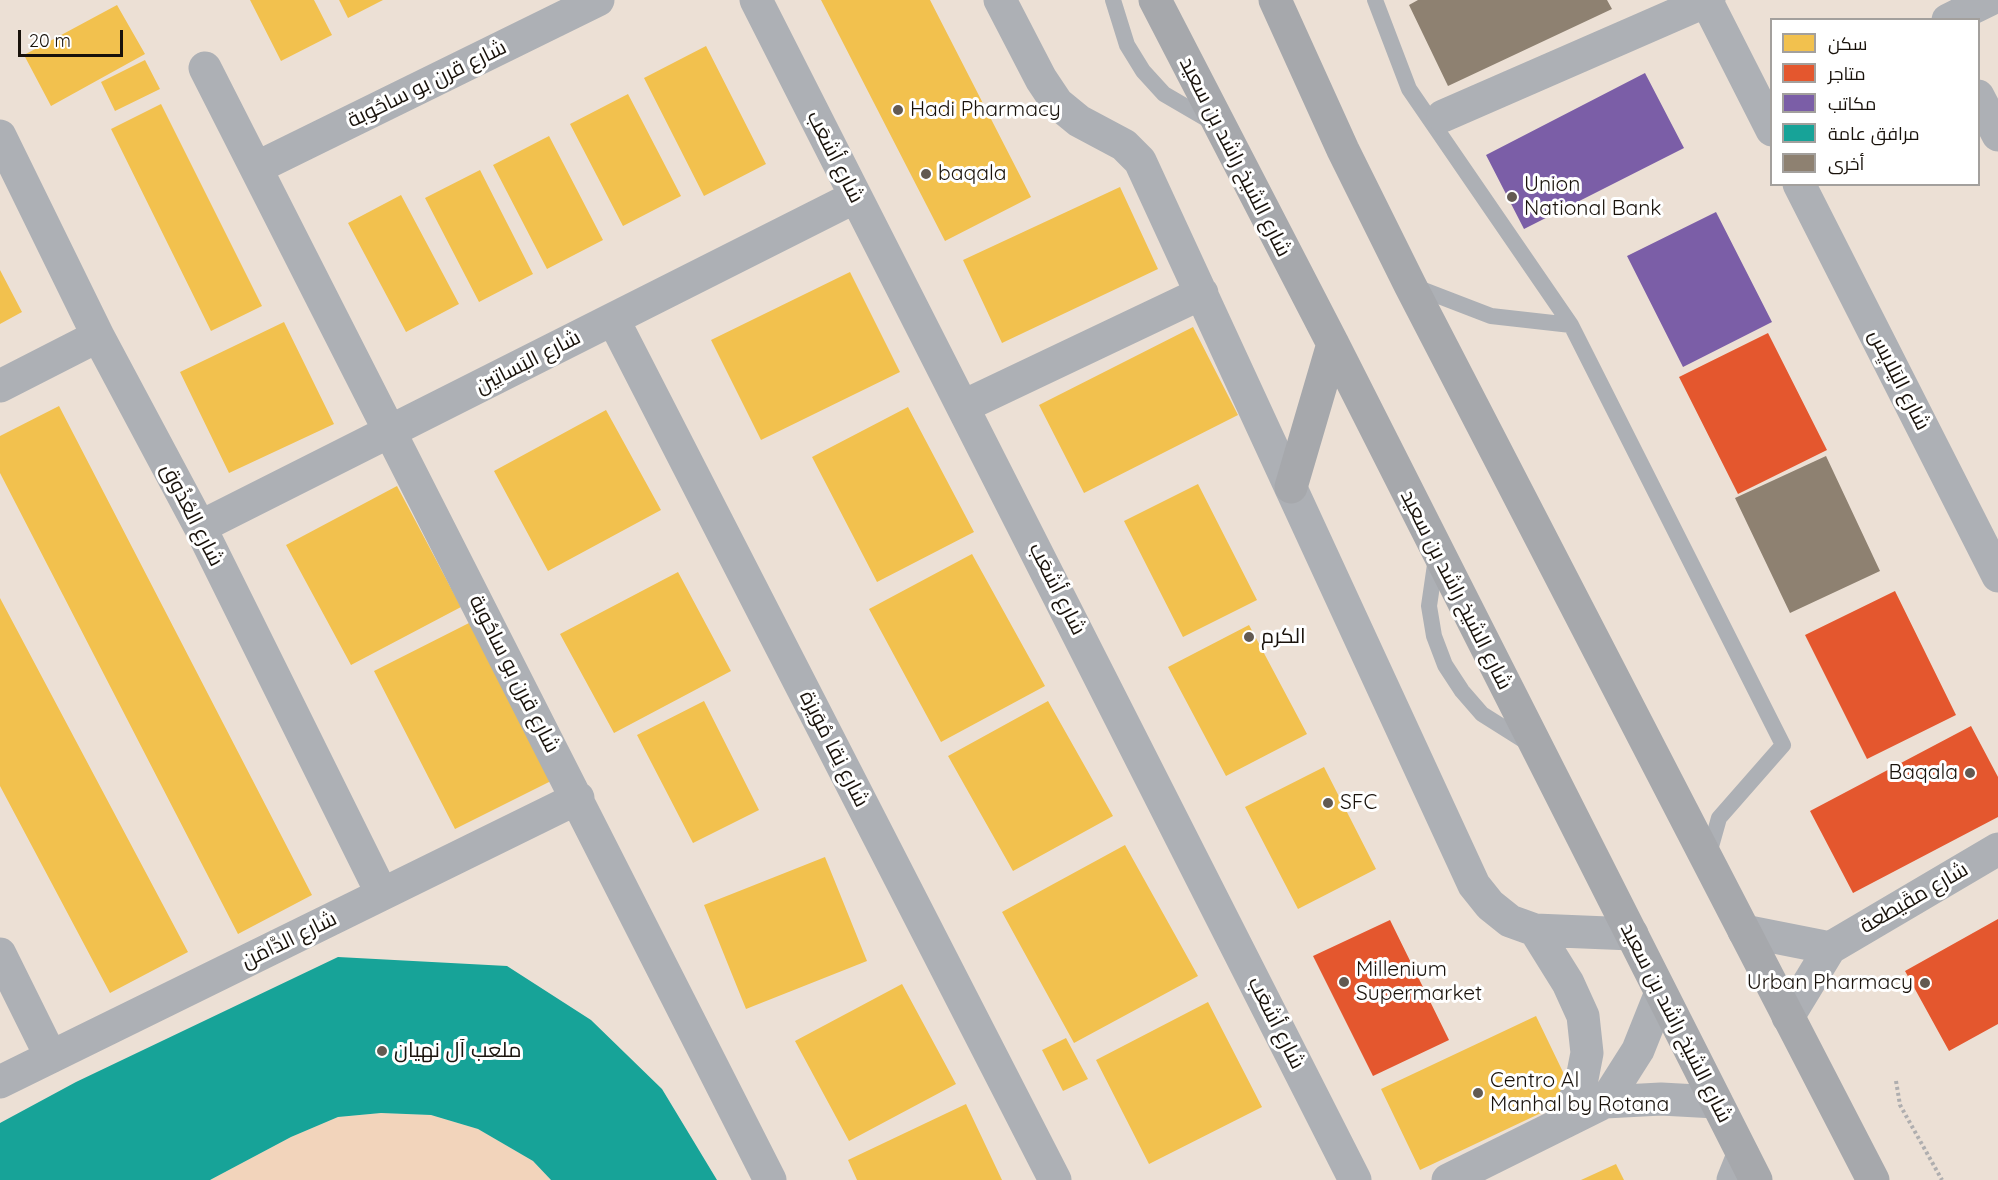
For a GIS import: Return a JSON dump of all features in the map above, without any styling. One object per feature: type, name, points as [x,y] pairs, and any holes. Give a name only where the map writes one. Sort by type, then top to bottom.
[{"type":"main road","name":"شارع الشيخ راشد بن سعيد","points":[[1155,0],[1333,344],[1535,747],[1632,934],[1660,995],[1716,1102],[1744,1172]]},
{"type":"main road","points":[[1275,0],[1343,150],[1410,285],[1873,1180]]},
{"type":"main road","points":[[1291,487],[1333,344]]},
{"type":"street","name":"شارع قرن بو ساحُوبة","points":[[256,168],[598,0]]},
{"type":"street","name":"شارع أشعَب","points":[[756,0],[1355,1180]]},
{"type":"street","points":[[1000,0],[1041,79],[1057,103],[1079,121],[1124,145],[1140,161],[1474,885],[1490,905],[1510,921],[1535,930],[1632,934]]},
{"type":"street","points":[[1443,116],[1707,0],[1770,126]]},
{"type":"street","points":[[1930,0],[1939,18]]},
{"type":"street","points":[[1952,18],[1989,0]]},
{"type":"street","name":"شارع قرن بو ساحُوبة","points":[[206,68],[770,1180]]},
{"type":"street","points":[[1980,100],[1998,135]]},
{"type":"street","name":"شارع العُذُوق","points":[[0,136],[98,336],[200,527],[382,894]]},
{"type":"street","name":"شارع اليَلايِس","points":[[1800,186],[1998,576]]},
{"type":"street","name":"شارع البَساتِين","points":[[200,527],[855,196]]},
{"type":"street","points":[[964,406],[1202,292]]},
{"type":"street","name":"شارع نِقا مُوَيزة","points":[[613,319],[1055,1180]]},
{"type":"street","points":[[0,387],[98,336]]},
{"type":"street","name":"شارع الدَّامَن","points":[[0,1082],[578,798]]},
{"type":"street","name":"شارع مقَيطعة","points":[[1788,1017],[1830,948],[1998,849]]},
{"type":"street","points":[[1535,930],[1568,983],[1583,1016],[1587,1053],[1582,1080],[1580,1089],[1563,1121]]},
{"type":"street","points":[[1744,931],[1830,948]]},
{"type":"street","points":[[0,954],[51,1057]]},
{"type":"street","points":[[1605,1102],[1638,1050],[1660,995]]},
{"type":"street","points":[[1448,1180],[1605,1102],[1661,1099],[1716,1102]]},
{"type":"lane","points":[[1113,0],[1127,45],[1143,71],[1164,94],[1219,126]]},
{"type":"lane","points":[[1376,0],[1409,89],[1571,324],[1783,745],[1719,818],[1707,861]]},
{"type":"lane","points":[[1410,285],[1491,316],[1571,324]]},
{"type":"lane","points":[[1437,551],[1429,606],[1434,636],[1446,665],[1461,691],[1482,714],[1535,747]]},
{"type":"path","points":[[1896,1081],[1900,1105],[1942,1180]]},
{"type":"shaded area","points":[[381,1113],[431,1115],[478,1129],[533,1161],[551,1180],[210,1180],[291,1137],[338,1117]]},
{"type":"building: سكن","points":[[250,0],[314,0],[332,35],[281,61]]},
{"type":"building: سكن","points":[[339,0],[383,0],[348,18]]},
{"type":"building: سكن","points":[[821,0],[930,0],[1031,197],[945,241]]},
{"type":"building: سكن","points":[[117,5],[145,54],[51,106],[24,55]]},
{"type":"building: سكن","points":[[706,46],[766,164],[704,196],[644,78]]},
{"type":"building: سكن","points":[[145,60],[160,89],[115,111],[101,82]]},
{"type":"building: سكن","points":[[628,94],[681,196],[623,226],[570,124]]},
{"type":"building: سكن","points":[[161,104],[262,306],[211,331],[111,129]]},
{"type":"building: سكن","points":[[549,136],[603,240],[547,269],[493,165]]},
{"type":"building: سكن","points":[[480,170],[533,274],[479,302],[425,198]]},
{"type":"building: سكن","points":[[1120,187],[1158,269],[1002,343],[963,260]]},
{"type":"building: سكن","points":[[401,195],[459,304],[406,332],[348,223]]},
{"type":"building: سكن","points":[[0,270],[22,312],[0,324]]},
{"type":"building: سكن","points":[[850,272],[900,372],[761,440],[711,340]]},
{"type":"building: سكن","points":[[284,322],[334,424],[229,473],[180,372]]},
{"type":"building: سكن","points":[[1193,327],[1238,415],[1084,493],[1039,405]]},
{"type":"building: سكن","points":[[59,406],[312,895],[238,934],[0,473],[0,436]]},
{"type":"building: سكن","points":[[908,407],[974,532],[877,582],[812,457]]},
{"type":"building: سكن","points":[[606,410],[661,510],[548,571],[494,471]]},
{"type":"building: سكن","points":[[1198,484],[1257,600],[1183,637],[1124,521]]},
{"type":"building: سكن","points":[[397,486],[461,607],[351,665],[286,545]]},
{"type":"building: سكن","points":[[972,554],[1045,686],[941,742],[869,609]]},
{"type":"building: سكن","points":[[678,572],[731,671],[614,733],[560,634]]},
{"type":"building: سكن","points":[[0,598],[188,952],[110,993],[0,786]]},
{"type":"building: سكن","points":[[471,622],[551,781],[455,829],[374,671]]},
{"type":"building: سكن","points":[[1249,625],[1307,734],[1226,776],[1168,667]]},
{"type":"building: سكن","points":[[704,701],[759,810],[693,843],[637,735]]},
{"type":"building: سكن","points":[[1048,701],[1113,816],[1013,871],[948,756]]},
{"type":"building: سكن","points":[[1324,767],[1376,869],[1298,909],[1245,807]]},
{"type":"building: سكن","points":[[1125,845],[1198,976],[1074,1043],[1002,912]]},
{"type":"building: سكن","points":[[825,857],[867,961],[746,1009],[704,905]]},
{"type":"building: سكن","points":[[902,984],[956,1084],[849,1141],[795,1041]]},
{"type":"building: سكن","points":[[1208,1002],[1262,1107],[1149,1164],[1096,1060]]},
{"type":"building: سكن","name":"Centro Al Manhal by Rotana","points":[[1536,1016],[1575,1097],[1420,1170],[1381,1089]]},
{"type":"building: سكن","points":[[1066,1038],[1088,1079],[1063,1091],[1042,1050]]},
{"type":"building: سكن","points":[[966,1104],[1002,1180],[857,1180],[848,1160]]},
{"type":"building: سكن","points":[[1616,1164],[1624,1180],[1581,1180]]},
{"type":"building: متاجر","points":[[1768,333],[1827,450],[1738,494],[1679,377]]},
{"type":"building: متاجر","points":[[1895,591],[1956,715],[1867,759],[1805,635]]},
{"type":"building: متاجر","points":[[1971,726],[1998,777],[1998,817],[1853,893],[1810,811]]},
{"type":"building: متاجر","points":[[1998,919],[1998,1024],[1949,1051],[1905,971]]},
{"type":"building: متاجر","points":[[1390,920],[1449,1040],[1373,1076],[1313,956]]},
{"type":"building: مكاتب","points":[[1645,73],[1684,148],[1524,229],[1486,155]]},
{"type":"building: مكاتب","points":[[1716,212],[1772,322],[1683,367],[1627,256]]},
{"type":"building: مرافق عامة","name":"ملعب آل نهيان","points":[[338,957],[507,966],[591,1020],[662,1089],[717,1180],[551,1180],[533,1161],[478,1129],[431,1115],[381,1113],[338,1117],[291,1137],[210,1180],[0,1180],[0,1123],[76,1082]]},
{"type":"building: أخرى","points":[[1418,0],[1607,0],[1612,9],[1448,86],[1409,5]]},
{"type":"building: أخرى","points":[[1826,456],[1880,571],[1790,613],[1735,498]]},
{"type":"place","name":"Hadi Pharmacy","points":[[898,110]]},
{"type":"place","name":"baqala","points":[[926,174]]},
{"type":"place","name":"Union National Bank","points":[[1512,197]]},
{"type":"place","name":"الكرم","points":[[1249,637]]},
{"type":"place","name":"Baqala","points":[[1970,773]]},
{"type":"place","name":"SFC","points":[[1328,803]]},
{"type":"place","name":"Millenium Supermarket","points":[[1344,982]]},
{"type":"place","name":"Urban Pharmacy","points":[[1925,983]]},
{"type":"place","name":"ملعب آل نهيان","points":[[382,1051]]},
{"type":"place","name":"Centro Al Manhal by Rotana","points":[[1478,1093]]}]
